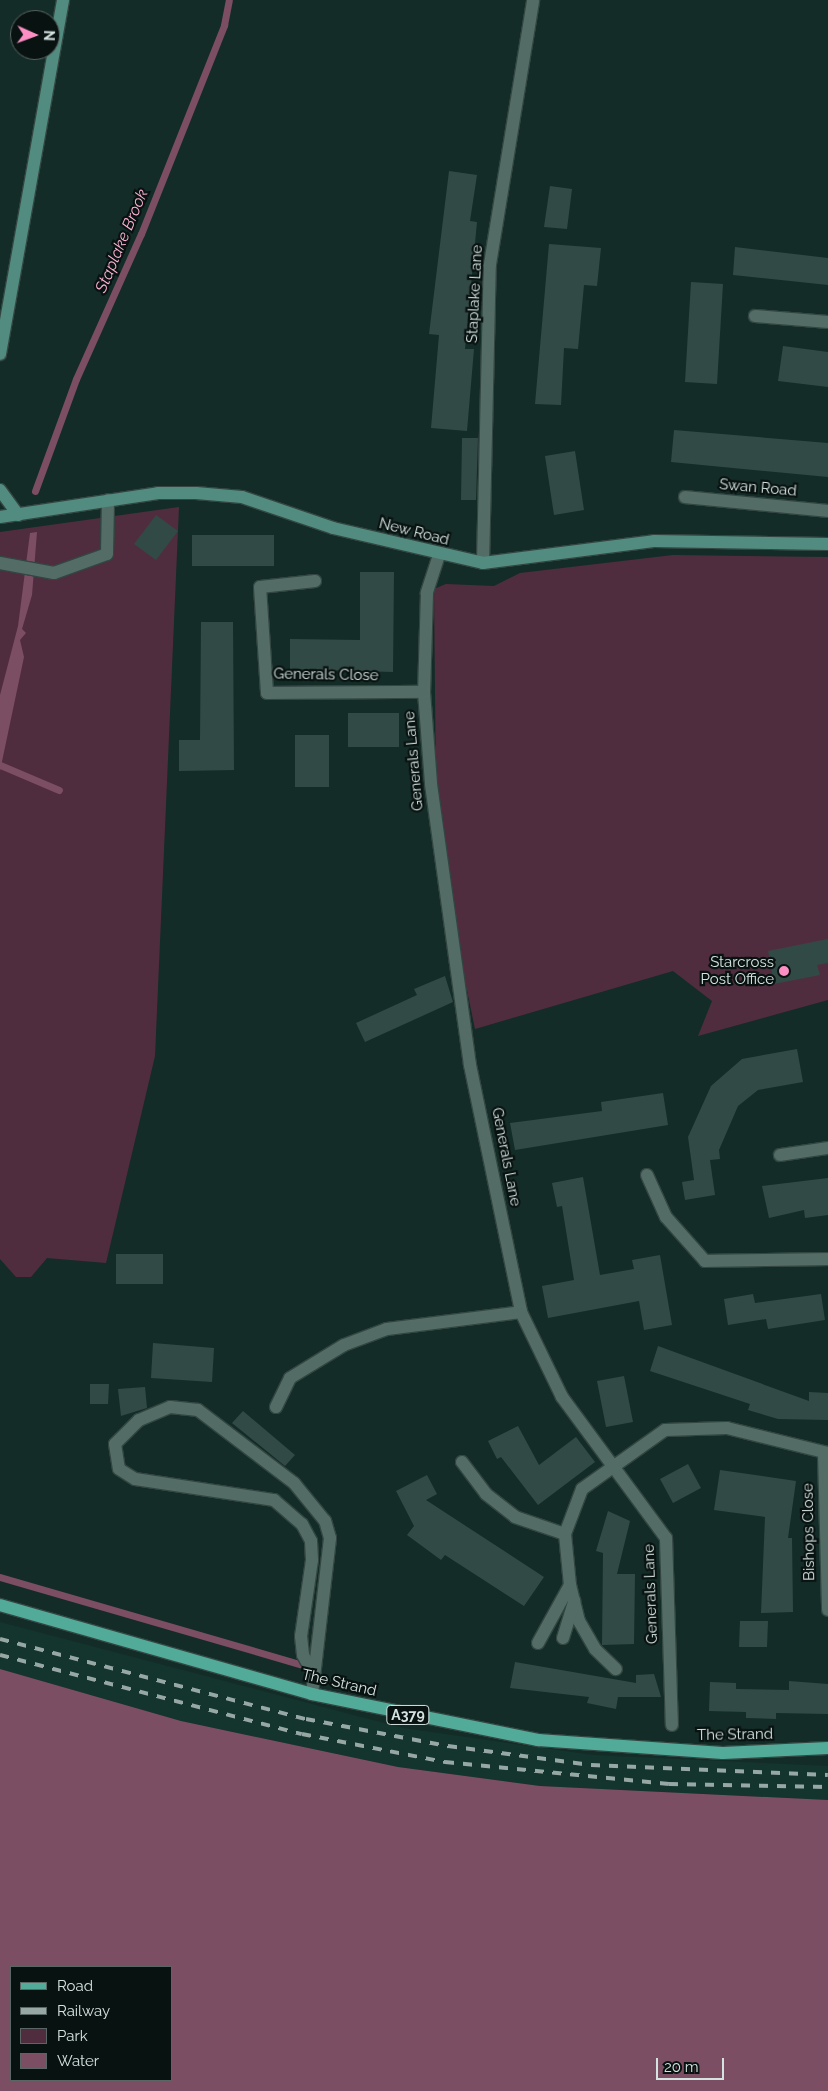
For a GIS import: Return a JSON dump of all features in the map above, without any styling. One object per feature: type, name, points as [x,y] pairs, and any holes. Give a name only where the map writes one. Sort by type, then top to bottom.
[{"type":"main road","name":"The Strand","points":[[0,1605],[312,1694],[538,1740],[678,1752],[828,1748]]},
{"type":"street","points":[[0,354],[63,0]]},
{"type":"street","name":"Staplake Lane","points":[[483,563],[490,264],[533,0]]},
{"type":"street","points":[[755,316],[828,322]]},
{"type":"street","points":[[0,490],[18,515]]},
{"type":"street","name":"New Road","points":[[0,516],[18,515],[158,493],[242,497],[333,528],[439,555],[483,563],[654,541],[828,544]]},
{"type":"street","name":"Swan Road","points":[[685,497],[828,510]]},
{"type":"street","points":[[0,562],[20,568],[54,572],[107,554],[108,500]]},
{"type":"street","name":"Generals Lane","points":[[439,555],[427,593],[424,692],[431,784],[470,1065],[521,1312],[562,1397],[611,1468],[666,1538],[672,1725]]},
{"type":"street","name":"Generals Close","points":[[315,581],[260,587],[267,693],[424,692]]},
{"type":"street","points":[[780,1155],[828,1148]]},
{"type":"street","points":[[647,1175],[666,1217],[705,1260],[828,1259]]},
{"type":"street","points":[[276,1407],[290,1378],[344,1345],[387,1329],[521,1312]]},
{"type":"street","points":[[312,1694],[330,1538],[325,1520],[294,1483],[198,1410],[170,1408],[139,1420],[115,1444],[119,1470],[135,1479],[274,1500],[302,1524],[311,1541],[312,1560],[301,1636],[303,1655],[313,1674]]},
{"type":"street","points":[[616,1669],[595,1649],[579,1621],[570,1585],[565,1534],[582,1489],[665,1430],[727,1428],[826,1453]]},
{"type":"street","name":"Bishops Close","points":[[826,1453],[828,1610]]},
{"type":"street","points":[[462,1462],[486,1494],[515,1517],[565,1534]]},
{"type":"street","points":[[538,1643],[570,1585]]},
{"type":"street","points":[[563,1638],[574,1601]]},
{"type":"shaded area","points":[[0,1622],[403,1728],[593,1755],[828,1766],[828,1800],[540,1786],[398,1767],[181,1721],[0,1669]]},
{"type":"green space","points":[[179,507],[155,1056],[106,1263],[47,1258],[31,1277],[16,1277],[0,1259],[0,532]]},
{"type":"green space","points":[[673,555],[828,557],[828,1000],[698,1036],[712,1001],[673,971],[475,1029],[451,913],[436,790],[434,589],[446,584],[494,586],[520,573]]},
{"type":"water","points":[[37,532],[32,595],[22,629],[26,633],[20,640],[24,657],[0,771],[0,695],[18,626],[30,533]]},
{"type":"water","points":[[0,1669],[181,1721],[398,1767],[540,1786],[828,1800],[828,2091],[0,2091]]},
{"type":"building","points":[[449,171],[477,175],[470,221],[477,222],[465,349],[474,349],[467,431],[431,428],[439,335],[429,334]]},
{"type":"building","points":[[550,186],[572,189],[567,229],[544,227]]},
{"type":"building","points":[[549,244],[601,248],[597,286],[584,285],[578,349],[564,348],[561,405],[535,404]]},
{"type":"building","points":[[735,247],[828,258],[828,285],[733,275]]},
{"type":"building","points":[[691,282],[723,284],[717,384],[685,382]]},
{"type":"building","points":[[783,346],[828,352],[828,387],[778,381]]},
{"type":"building","points":[[674,430],[828,443],[828,477],[671,462]]},
{"type":"building","points":[[462,438],[478,438],[476,500],[461,500]]},
{"type":"building","points":[[575,451],[584,510],[554,515],[545,456]]},
{"type":"building","points":[[156,515],[178,531],[156,560],[134,544]]},
{"type":"building","points":[[192,535],[274,535],[274,566],[192,566]]},
{"type":"building","points":[[360,572],[394,572],[393,672],[290,669],[290,639],[360,640]]},
{"type":"building","points":[[201,622],[233,622],[234,770],[179,771],[179,740],[200,740]]},
{"type":"building","points":[[348,713],[399,713],[399,747],[348,747]]},
{"type":"building","points":[[295,735],[329,735],[329,787],[295,787]]},
{"type":"building","points":[[828,939],[828,963],[817,965],[820,975],[774,984],[768,951]]},
{"type":"building","points":[[445,976],[453,1002],[365,1042],[356,1023],[417,995],[414,989]]},
{"type":"building","points":[[797,1049],[803,1082],[758,1090],[738,1106],[719,1150],[720,1159],[710,1160],[715,1195],[685,1200],[682,1182],[694,1180],[688,1137],[711,1086],[742,1059]]},
{"type":"building","points":[[663,1093],[668,1125],[515,1150],[510,1123],[602,1111],[601,1102]]},
{"type":"building","points":[[583,1177],[600,1275],[634,1269],[632,1260],[660,1255],[672,1325],[644,1330],[639,1301],[548,1318],[542,1286],[574,1280],[562,1206],[557,1207],[552,1183]]},
{"type":"building","points":[[828,1178],[828,1215],[805,1218],[804,1210],[769,1218],[762,1186]]},
{"type":"building","points":[[116,1254],[163,1254],[163,1284],[116,1284]]},
{"type":"building","points":[[753,1294],[755,1303],[821,1294],[825,1320],[768,1329],[766,1319],[728,1325],[724,1299]]},
{"type":"building","points":[[153,1343],[214,1348],[212,1382],[151,1378]]},
{"type":"building","points":[[658,1346],[809,1401],[809,1392],[828,1393],[828,1420],[778,1419],[748,1410],[750,1404],[650,1371]]},
{"type":"building","points":[[624,1376],[633,1422],[606,1427],[597,1381]]},
{"type":"building","points":[[90,1384],[109,1384],[108,1404],[90,1404]]},
{"type":"building","points":[[145,1387],[147,1408],[121,1416],[118,1389]]},
{"type":"building","points":[[243,1411],[295,1455],[285,1466],[232,1423]]},
{"type":"building","points":[[518,1426],[539,1465],[576,1437],[595,1462],[538,1505],[501,1457],[497,1459],[488,1441]]},
{"type":"building","points":[[688,1464],[701,1488],[673,1503],[660,1479]]},
{"type":"building","points":[[720,1470],[796,1481],[788,1538],[792,1538],[793,1612],[761,1613],[765,1517],[714,1510]]},
{"type":"building","points":[[427,1475],[437,1494],[426,1500],[544,1577],[524,1606],[445,1555],[441,1560],[407,1535],[414,1526],[396,1491]]},
{"type":"building","points":[[608,1511],[630,1521],[617,1574],[635,1574],[634,1644],[602,1645],[603,1553],[596,1551]]},
{"type":"building","points":[[740,1621],[768,1621],[767,1647],[739,1647]]},
{"type":"building","points":[[515,1662],[636,1683],[636,1675],[654,1674],[661,1697],[618,1697],[616,1709],[587,1703],[589,1697],[510,1688]]},
{"type":"building","points":[[789,1681],[828,1684],[828,1714],[776,1713],[776,1719],[746,1718],[746,1712],[709,1711],[710,1682],[736,1683],[736,1689],[789,1690]]},
{"type":"waterway","name":"Staplake Brook","points":[[35,491],[76,379],[141,234],[224,25],[229,0]]},
{"type":"waterway","points":[[0,765],[59,790]]},
{"type":"waterway","points":[[0,1577],[300,1664]]},
{"type":"railway","points":[[0,1639],[306,1719],[448,1746],[591,1765],[828,1775]]},
{"type":"railway","points":[[0,1655],[302,1734],[445,1762],[669,1784],[828,1787]]},
{"type":"place","name":"Starcross Post Office","points":[[784,971]]}]
